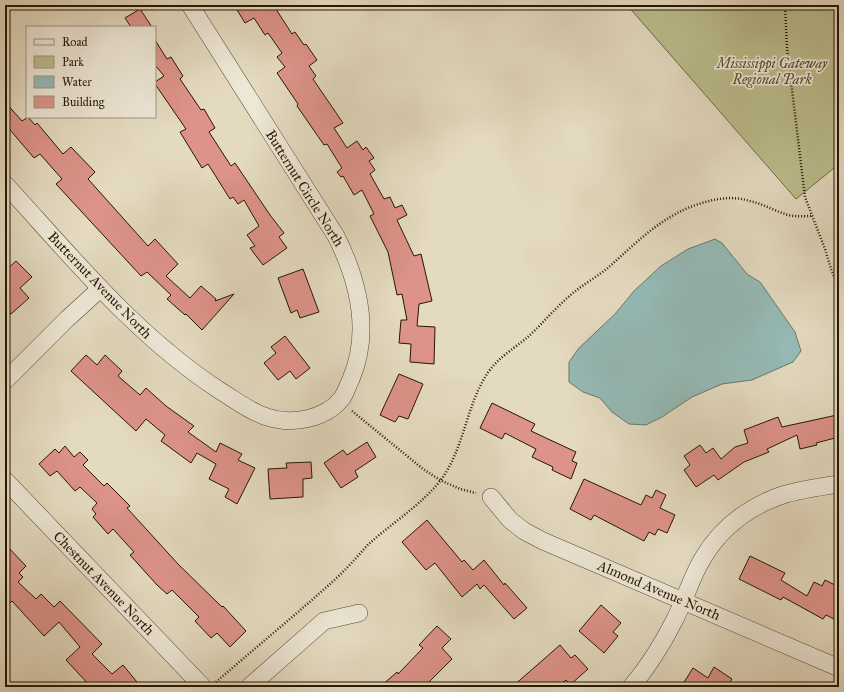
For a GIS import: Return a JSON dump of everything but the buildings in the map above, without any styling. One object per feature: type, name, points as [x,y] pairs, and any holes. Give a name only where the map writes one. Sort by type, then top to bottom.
[{"type":"street","name":"Butternut Circle North","points":[[190,5],[336,236],[347,256],[357,288],[361,327],[357,361],[347,388]]},
{"type":"street","name":"Butternut Avenue North","points":[[5,184],[100,289],[133,322],[185,365],[246,407],[265,417],[278,420],[298,421],[317,416],[329,410],[341,399],[347,388]]},
{"type":"street","points":[[5,381],[67,319],[100,289]]},
{"type":"street","name":"Chestnut Avenue North","points":[[5,480],[209,685]]},
{"type":"street","points":[[631,687],[660,648],[684,601],[703,558],[716,538],[730,524],[754,507],[778,496],[812,488],[839,484]]},
{"type":"street","name":"Almond Avenue North","points":[[490,497],[510,520],[524,530],[543,540],[839,668]]},
{"type":"street","points":[[249,687],[324,621],[359,613]]},
{"type":"path","points":[[785,5],[787,48],[805,197],[839,286]]},
{"type":"path","points":[[209,685],[331,583],[367,545],[413,507],[440,480],[463,436],[482,383],[492,368],[527,338],[573,292],[607,269],[657,225],[686,209],[720,198],[748,200],[788,215],[812,216]]},
{"type":"path","points":[[352,411],[423,469],[440,480],[460,489],[490,497]]},
{"type":"green space","name":"Mississippi Gateway Regional Park","points":[[627,5],[839,5],[839,164],[796,199]]},
{"type":"water","points":[[715,239],[722,243],[747,274],[760,282],[795,332],[801,351],[793,362],[752,380],[722,384],[692,397],[662,417],[646,425],[629,424],[612,412],[600,398],[583,392],[569,382],[569,362],[579,348],[615,314],[634,291],[661,266],[688,249]]}]
